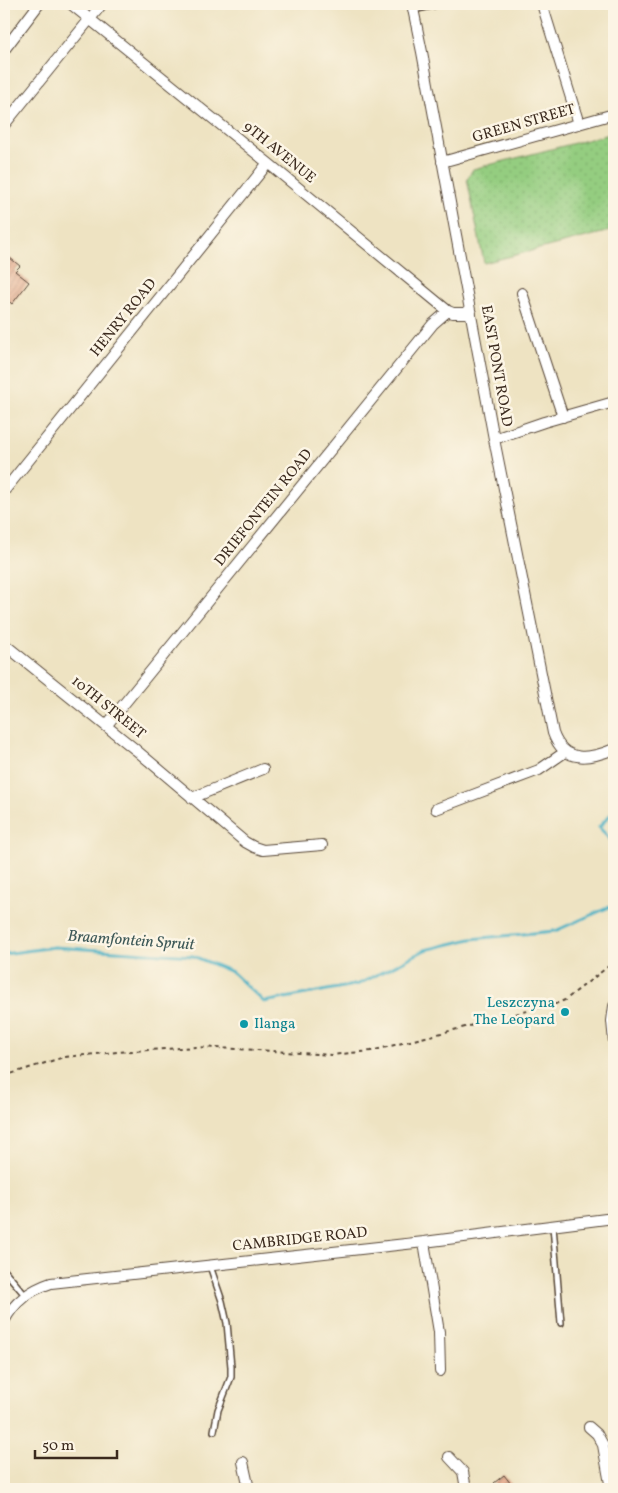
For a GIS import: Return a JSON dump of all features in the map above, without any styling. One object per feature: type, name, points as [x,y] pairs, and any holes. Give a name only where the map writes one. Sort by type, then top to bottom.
[{"type":"street","points":[[4,50],[39,4]]},
{"type":"street","name":"9TH AVENUE","points":[[71,4],[448,311]]},
{"type":"street","points":[[4,124],[102,4]]},
{"type":"street","points":[[542,4],[579,124]]},
{"type":"street","name":"EAST PONT ROAD","points":[[413,7],[494,439],[553,733],[556,741],[565,752]]},
{"type":"street","name":"GREEN STREET","points":[[442,162],[614,114]]},
{"type":"street","name":"HENRY ROAD","points":[[4,491],[268,163]]},
{"type":"street","points":[[522,293],[563,417]]},
{"type":"street","points":[[448,311],[471,313]]},
{"type":"street","name":"DRIEFONTEIN ROAD","points":[[106,726],[433,324],[448,311]]},
{"type":"street","points":[[494,439],[614,402]]},
{"type":"street","name":"10TH STREET","points":[[4,644],[136,750],[234,834],[254,848],[263,850],[322,845]]},
{"type":"street","points":[[436,810],[539,770],[565,752],[580,757],[590,757],[614,749]]},
{"type":"street","points":[[192,798],[262,769]]},
{"type":"street","points":[[613,1010],[614,1042]]},
{"type":"street","name":"CAMBRIDGE ROAD","points":[[4,1321],[13,1306],[25,1295],[51,1283],[424,1242],[614,1218]]},
{"type":"street","points":[[424,1242],[439,1332],[440,1371]]},
{"type":"street","points":[[589,1427],[597,1434],[603,1445],[611,1489]]},
{"type":"street","points":[[449,1457],[463,1472],[466,1489]]},
{"type":"street","points":[[243,1462],[250,1489]]},
{"type":"lane","points":[[413,7],[440,4]]},
{"type":"lane","points":[[553,1225],[561,1323]]},
{"type":"lane","points":[[210,1265],[227,1323],[231,1367],[231,1377],[218,1410],[214,1430]]},
{"type":"lane","points":[[4,1270],[25,1295]]},
{"type":"path","points":[[4,1076],[64,1057],[117,1052],[196,1047],[331,1055],[371,1051],[555,1004],[565,1000],[614,962]]},
{"type":"green space","points":[[614,133],[614,230],[484,263],[467,179],[473,169]]},
{"type":"building","points":[[10,258],[20,266],[15,271],[29,282],[12,304],[4,297],[4,266]]},
{"type":"building","points":[[504,1475],[515,1489],[499,1489],[494,1483]]},
{"type":"waterway","name":"Braamfontein Spruit","points":[[614,811],[599,827],[614,844]]},
{"type":"waterway","name":"Braamfontein Spruit","points":[[4,954],[54,947],[193,956],[232,972],[264,1002],[359,984],[425,950],[471,939],[555,931],[614,905]]},
{"type":"place","name":"Leszczyna The Leopard","points":[[565,1012]]},
{"type":"place","name":"Ilanga","points":[[244,1024]]}]
